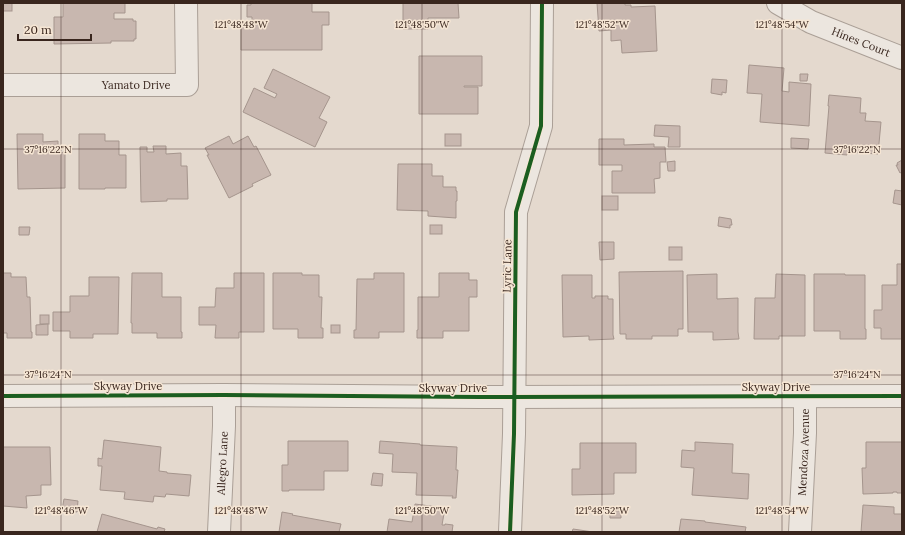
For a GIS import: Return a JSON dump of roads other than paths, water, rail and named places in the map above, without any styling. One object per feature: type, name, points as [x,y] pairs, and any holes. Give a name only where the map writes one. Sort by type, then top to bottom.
[{"type":"street","name":"Yamato Drive","points":[[3,85],[187,85],[186,3]]},
{"type":"street","name":"Lyric Lane","points":[[510,532],[515,397],[516,212],[541,126],[542,3]]},
{"type":"street","name":"Hines Court","points":[[778,3],[812,22],[902,58]]},
{"type":"street","name":"Skyway Drive","points":[[3,396],[224,394],[515,397],[902,396]]},
{"type":"street","name":"Allegro Lane","points":[[219,532],[224,394]]},
{"type":"street","name":"Mendoza Avenue","points":[[800,532],[805,433],[805,396]]}]
